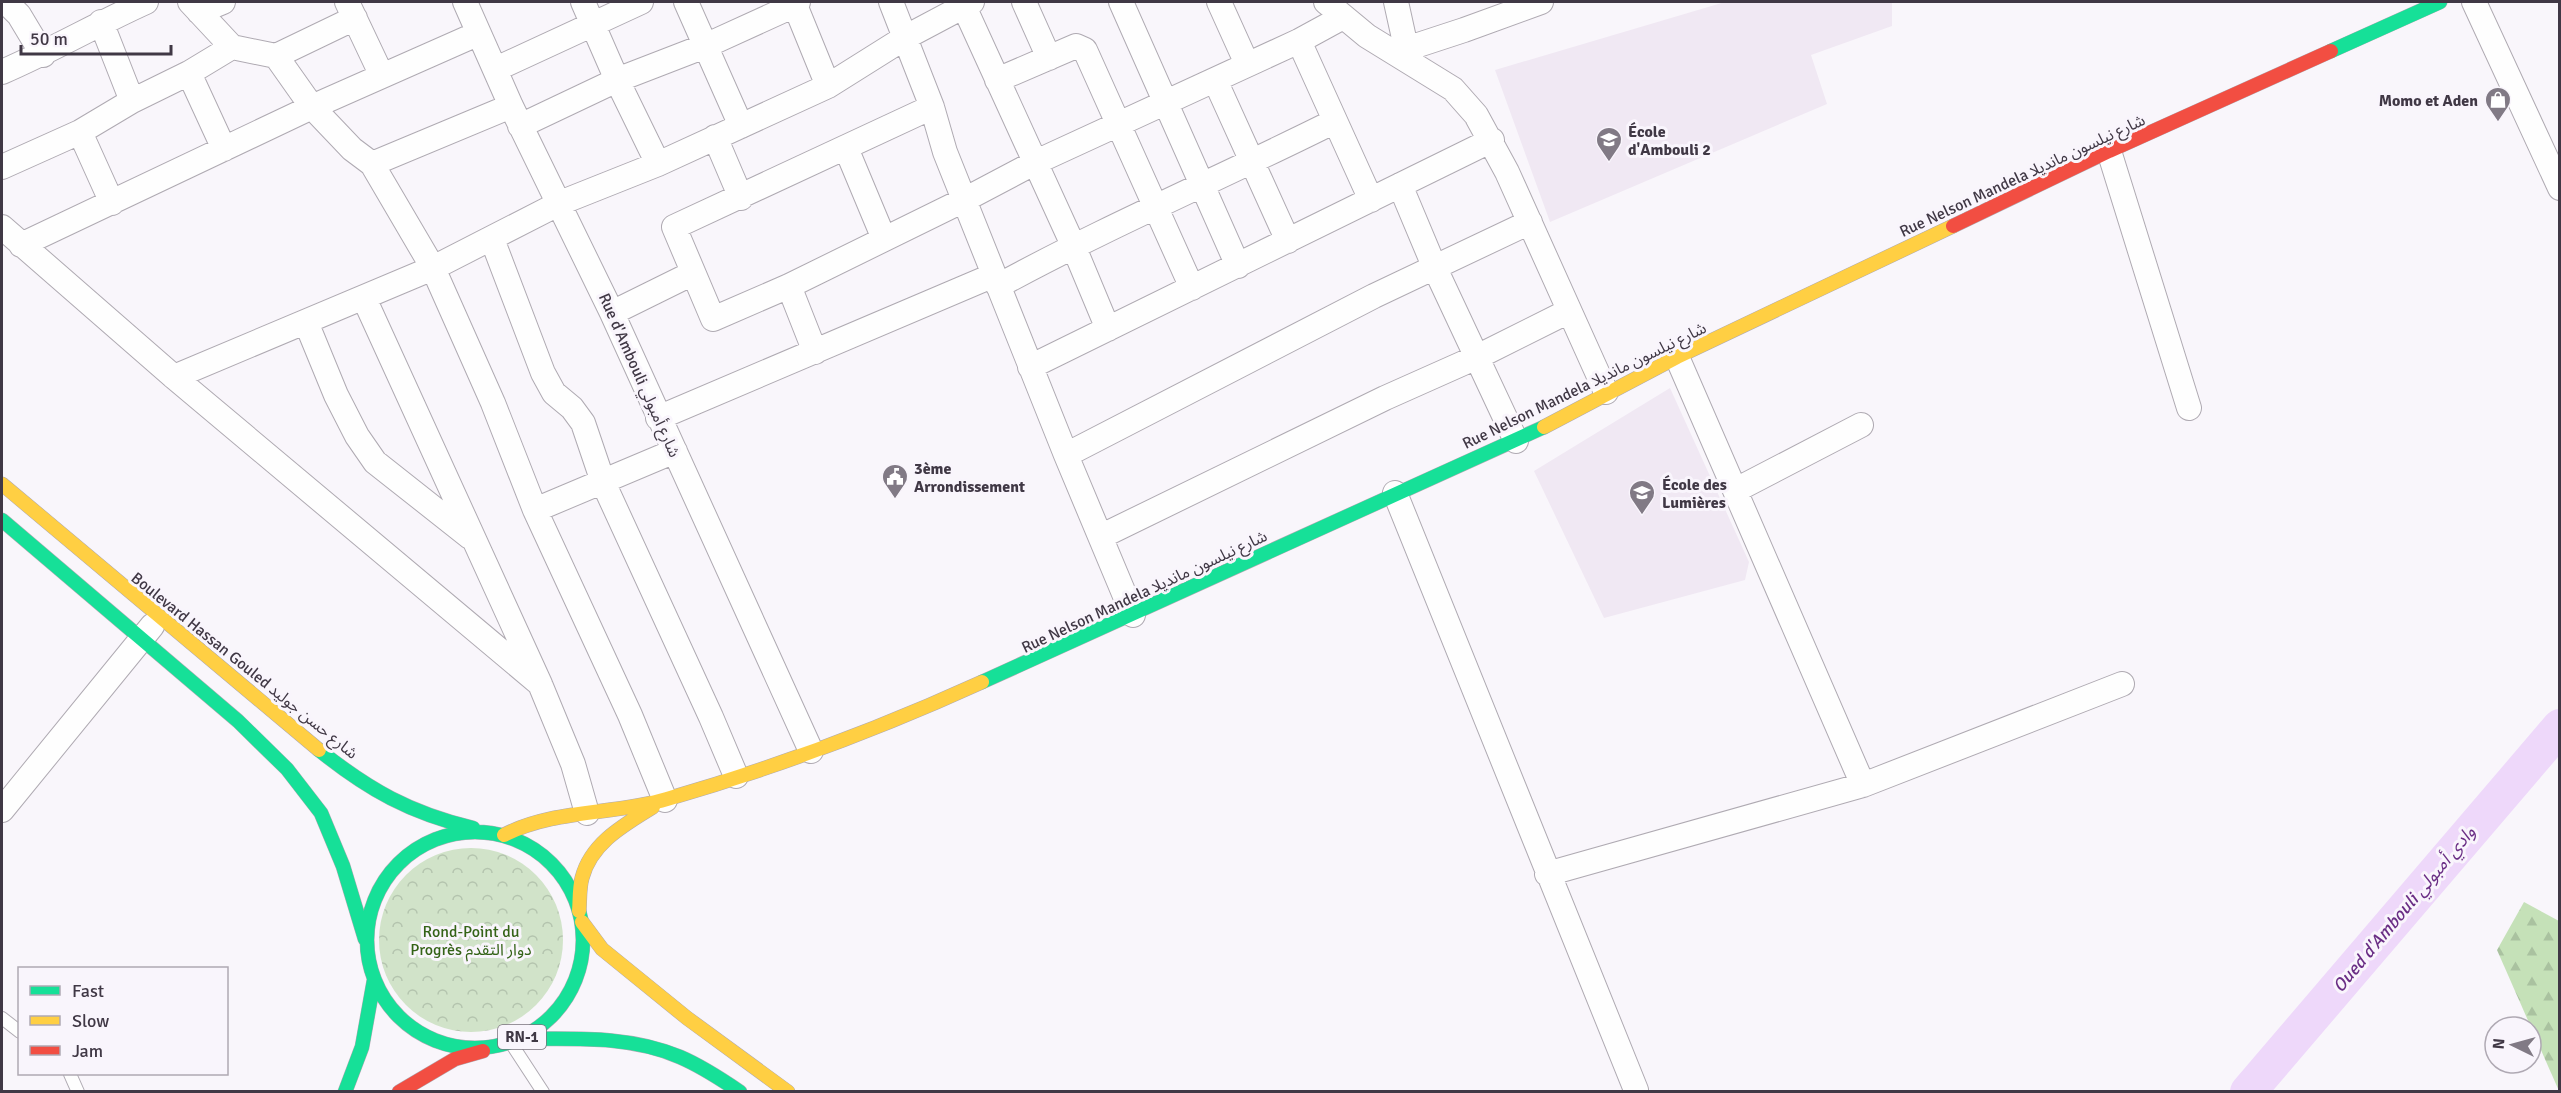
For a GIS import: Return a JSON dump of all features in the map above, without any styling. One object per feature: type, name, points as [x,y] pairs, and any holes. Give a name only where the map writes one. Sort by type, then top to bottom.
[{"type":"main road","name":"Rue Nelson Mandela شارع نيلسون مانديلا","points":[[504,835],[525,824],[665,800],[810,751],[952,696],[1395,493],[1516,441],[1606,392],[1677,357],[2109,151],[2440,2]]},
{"type":"main road","name":"Boulevard Hassan Gouled شارع حسن جوليد","points":[[2,484],[159,618],[299,733],[364,782],[408,808],[439,820],[490,831]]},
{"type":"main road","name":"RN-1","points":[[2,520],[238,721],[287,769],[321,813],[343,866],[367,946],[374,980],[390,1007],[413,1029],[441,1043],[471,1048],[510,1042],[606,1040],[641,1044],[680,1057],[740,1092]]},
{"type":"main road","name":"Rue Nelson Mandela شارع نيلسون مانديلا","points":[[581,916],[582,878],[594,853],[605,839],[665,800]]},
{"type":"main road","name":"RN-1","points":[[367,946],[370,914],[381,885],[401,860],[427,842],[458,832],[490,831],[504,835],[538,851],[564,877],[581,916],[602,949],[687,1018],[788,1092]]},
{"type":"main road","name":"RN-1","points":[[510,1042],[550,1017],[563,1003],[576,978],[583,950],[581,916]]},
{"type":"main road","points":[[345,1092],[362,1047],[374,980]]},
{"type":"main road","points":[[399,1092],[455,1059],[510,1042]]},
{"type":"street","points":[[6,2],[19,15],[43,55]]},
{"type":"street","points":[[2,72],[43,55],[101,22],[146,2]]},
{"type":"street","points":[[195,7],[223,2]]},
{"type":"street","name":"Rue d'Ambouli شارع أمبولي","points":[[465,2],[477,34],[496,69],[515,116],[612,312],[810,751]]},
{"type":"street","points":[[583,2],[617,80],[658,164]]},
{"type":"street","points":[[496,69],[641,2]]},
{"type":"street","points":[[686,2],[741,126]]},
{"type":"street","points":[[891,2],[932,107],[945,152],[1030,367],[1133,615]]},
{"type":"street","points":[[1024,2],[1049,58]]},
{"type":"street","points":[[1121,2],[1238,266]]},
{"type":"street","points":[[1219,2],[1247,64]]},
{"type":"street","points":[[1396,2],[1407,55]]},
{"type":"street","points":[[1407,55],[1512,6],[1541,2]]},
{"type":"street","points":[[2474,2],[2559,188]]},
{"type":"street","points":[[372,164],[617,80],[705,46],[796,3],[828,86]]},
{"type":"street","points":[[174,377],[433,268],[560,203],[658,164],[828,86],[966,3],[997,80],[1073,245],[1108,329]]},
{"type":"street","points":[[195,7],[232,47],[276,56],[351,10],[382,76]]},
{"type":"street","points":[[932,107],[741,198],[674,227],[713,319],[789,286],[1034,163],[1299,41],[1334,9],[1367,36],[1407,55],[1453,89],[1476,115],[1492,140],[1606,392]]},
{"type":"street","points":[[101,22],[132,100]]},
{"type":"street","points":[[21,245],[312,107],[477,34]]},
{"type":"street","points":[[1299,41],[1371,200]]},
{"type":"street","points":[[997,80],[1076,46],[1085,50],[1192,288]]},
{"type":"street","points":[[2,167],[80,132],[132,100],[189,72],[232,47]]},
{"type":"street","points":[[276,56],[312,107],[352,149],[372,164],[433,268],[494,404],[535,510],[630,715],[665,800]]},
{"type":"street","points":[[189,72],[224,149]]},
{"type":"street","points":[[1215,80],[1287,241]]},
{"type":"street","points":[[658,418],[996,280],[1202,187],[1335,122]]},
{"type":"street","points":[[80,132],[111,203]]},
{"type":"street","points":[[715,137],[741,198]]},
{"type":"street","points":[[1030,367],[1492,140]]},
{"type":"street","points":[[846,148],[885,239]]},
{"type":"street","points":[[2109,151],[2189,408]]},
{"type":"street","points":[[1400,185],[1434,266],[1516,441]]},
{"type":"street","points":[[1066,455],[1434,266],[1530,222]]},
{"type":"street","points":[[2,227],[174,377],[540,684]]},
{"type":"street","points":[[492,239],[543,373],[554,393],[572,408],[583,423],[603,482],[736,776]]},
{"type":"street","points":[[612,312],[693,273]]},
{"type":"street","points":[[789,286],[815,352]]},
{"type":"street","points":[[364,298],[540,684],[573,764],[587,813]]},
{"type":"street","points":[[1102,536],[1384,398],[1477,357],[1569,311]]},
{"type":"street","points":[[306,322],[357,436],[375,462],[475,540]]},
{"type":"street","points":[[1677,357],[1863,784]]},
{"type":"street","points":[[1736,490],[1861,425]]},
{"type":"street","points":[[535,510],[675,451]]},
{"type":"street","points":[[1395,493],[1636,1090]]},
{"type":"street","points":[[2,810],[159,618]]},
{"type":"street","points":[[1547,874],[1863,784],[2122,684]]},
{"type":"lane","points":[[2,1018],[18,1030]]},
{"type":"lane","points":[[510,1042],[543,1092]]},
{"type":"lane","points":[[70,1075],[78,1092]]},
{"type":"shaded area","name":"École d'Ambouli 2","points":[[1725,2],[1892,2],[1892,26],[1811,55],[1827,104],[1550,222],[1495,70]]},
{"type":"shaded area","name":"École des Lumières","points":[[1670,388],[1749,562],[1745,580],[1604,618],[1534,471]]},
{"type":"green space","name":"Rond-Point du Progrès دوار التقدم","points":[[471,848],[506,855],[536,875],[556,905],[563,940],[556,975],[536,1005],[506,1025],[471,1032],[436,1025],[406,1005],[386,975],[379,940],[386,905],[406,875],[436,855]]},
{"type":"green space","points":[[2524,902],[2559,921],[2559,1091],[2543,1055],[2543,1015],[2526,1015],[2497,950]]},
{"type":"waterway","name":"Oued d'Ambouli وادي أمبولي","points":[[2248,1092],[2560,727]]},
{"type":"traffic: fast","points":[[2331,51],[2440,2]]},
{"type":"traffic: fast","points":[[982,682],[1544,427]]},
{"type":"traffic: fast","points":[[2,520],[238,721],[287,769],[321,813],[343,866],[365,939]]},
{"type":"traffic: fast","points":[[319,750],[355,777],[391,798],[429,815],[473,828]]},
{"type":"traffic: fast","points":[[475,832],[496,834],[516,840],[535,850],[551,864],[565,880],[575,899],[581,919],[583,940],[581,961],[575,981],[565,1000],[551,1016],[535,1030],[516,1040],[496,1046],[475,1048],[454,1046],[434,1040],[415,1030],[399,1016],[385,1000],[375,981],[369,961],[367,940],[369,919],[375,899],[385,880],[399,864],[415,850],[434,840],[454,834],[475,832]]},
{"type":"traffic: fast","points":[[345,1092],[362,1047],[374,980]]},
{"type":"traffic: fast","points":[[519,1039],[601,1040],[641,1045],[680,1057],[740,1092]]},
{"type":"traffic: slow","points":[[1544,427],[1677,357],[1953,226]]},
{"type":"traffic: slow","points":[[2,484],[319,750]]},
{"type":"traffic: slow","points":[[504,835],[523,827],[564,816],[647,804],[707,787],[827,746],[982,682]]},
{"type":"traffic: slow","points":[[579,911],[582,878],[593,855],[610,836],[653,807]]},
{"type":"traffic: slow","points":[[582,922],[602,949],[687,1018],[788,1092]]},
{"type":"traffic: jam","points":[[1953,226],[2109,151],[2331,51]]},
{"type":"traffic: jam","points":[[399,1092],[455,1059],[483,1051]]},
{"type":"place","name":"Momo et Aden","points":[[2498,123]]},
{"type":"place","name":"École d'Ambouli 2","points":[[1609,163]]},
{"type":"place","name":"3ème Arrondissement","points":[[895,500]]},
{"type":"place","name":"École des Lumières","points":[[1642,516]]}]
